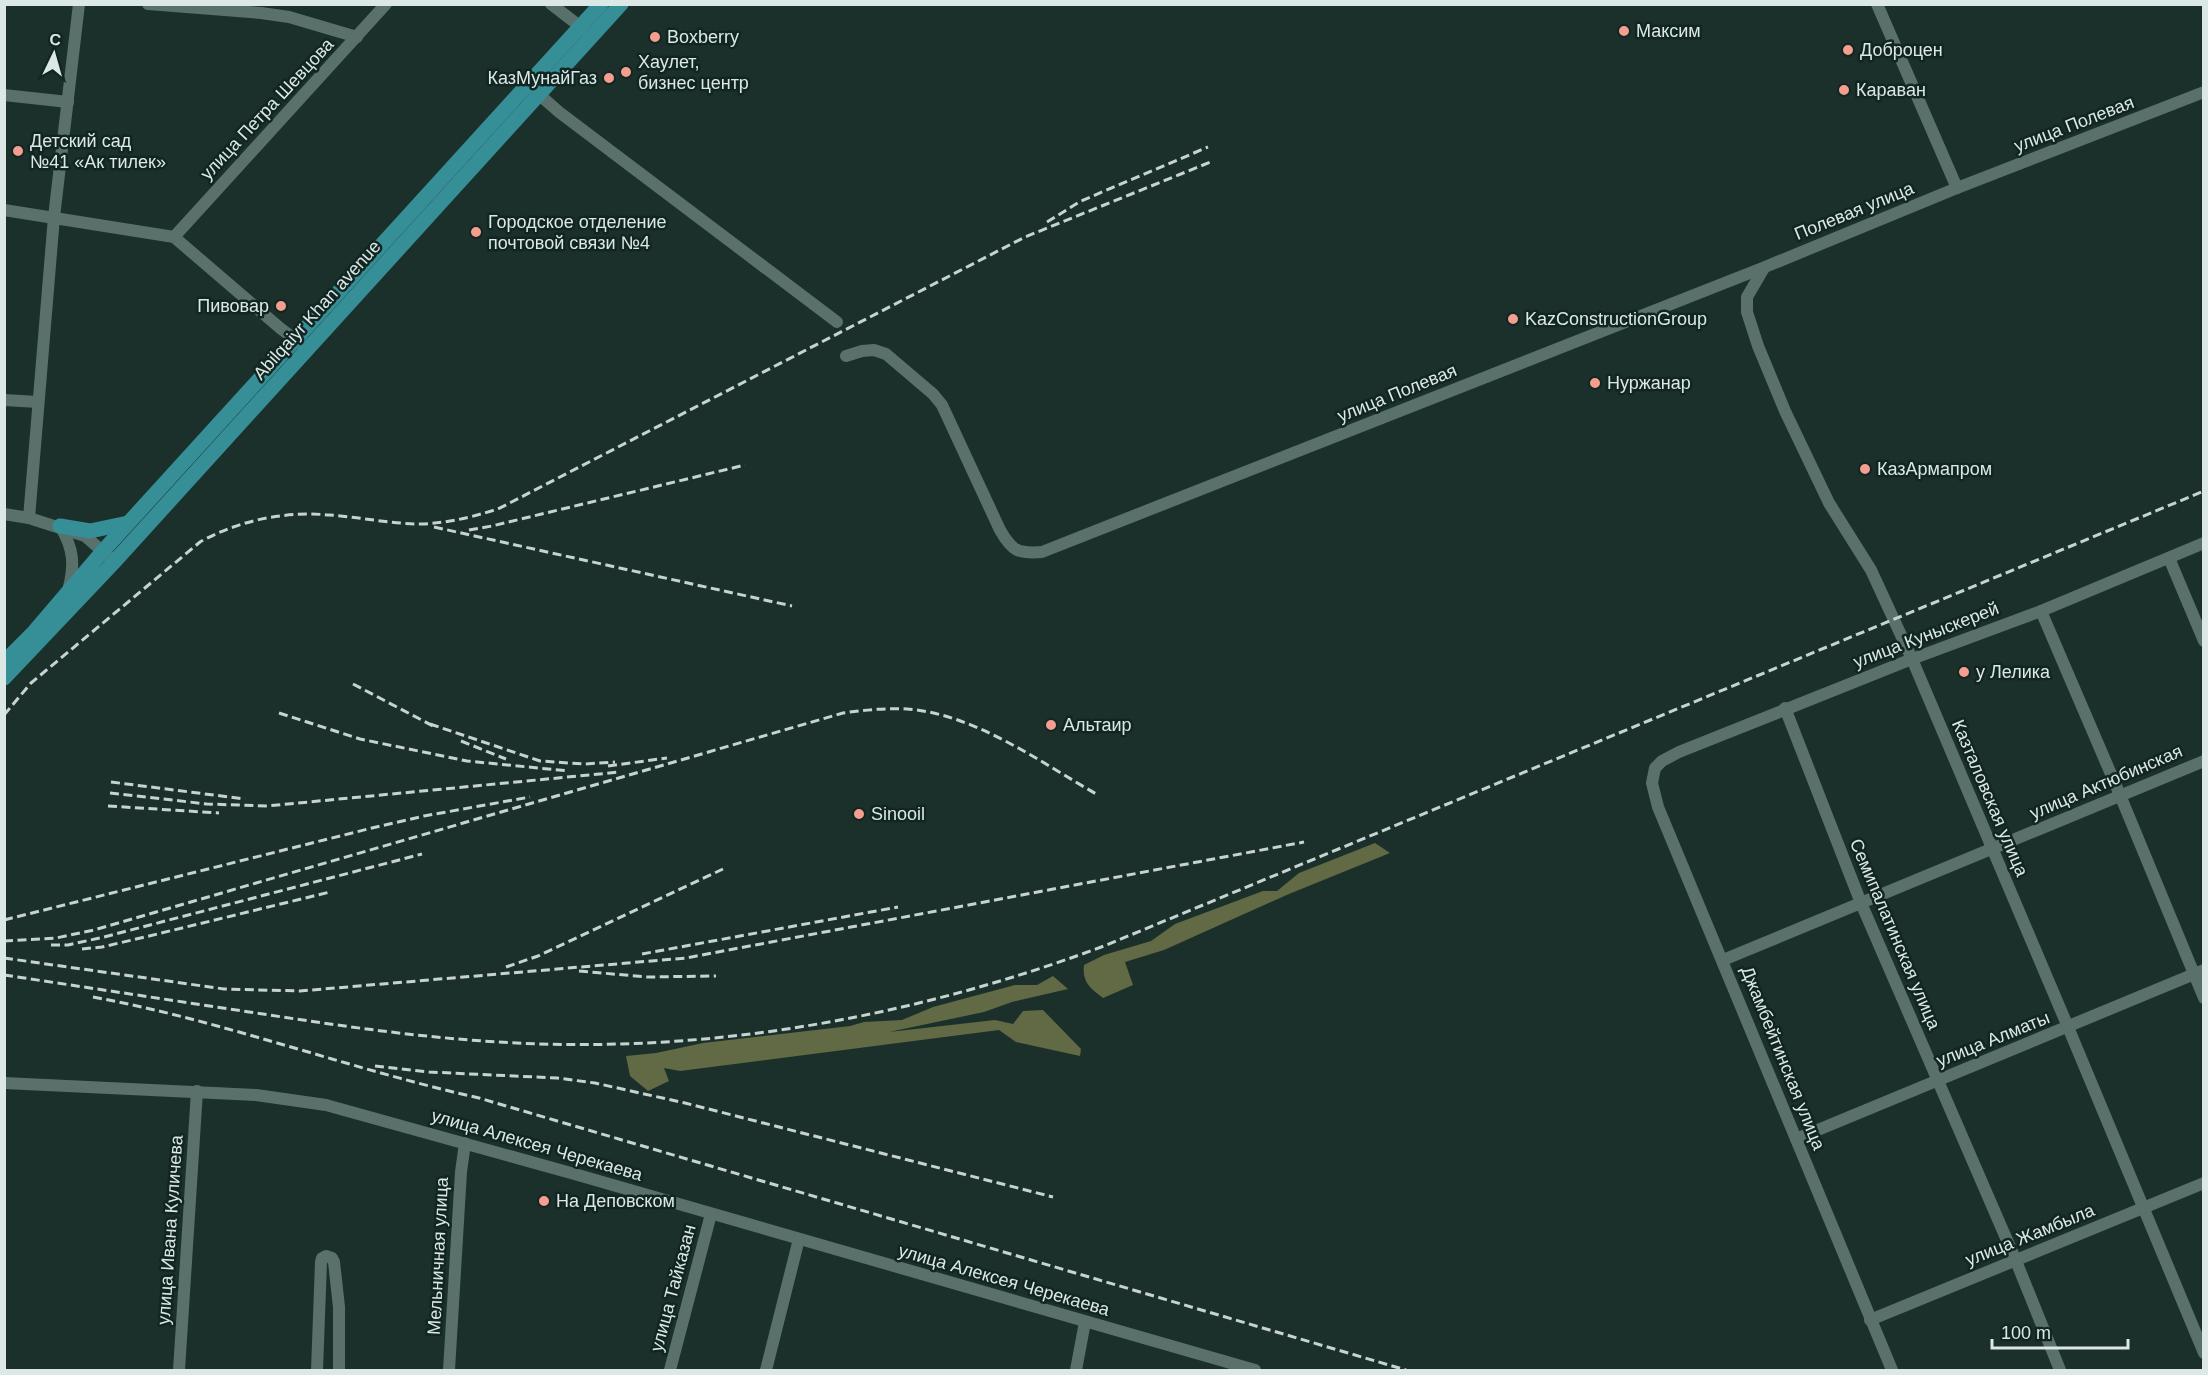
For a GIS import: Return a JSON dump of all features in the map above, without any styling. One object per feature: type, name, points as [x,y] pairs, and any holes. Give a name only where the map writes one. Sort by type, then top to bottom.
[{"type":"main road","name":"Abilqaiyr Khan avenue","points":[[587,32],[601,4]]},
{"type":"main road","name":"Abilqaiyr Khan avenue","points":[[37,637],[114,562],[302,345],[587,32],[621,4]]},
{"type":"main road","name":"Abilqaiyr Khan avenue","points":[[37,637],[67,593],[102,551],[302,345]]},
{"type":"main road","points":[[60,526],[90,531],[128,523]]},
{"type":"main road","points":[[4,662],[37,637]]},
{"type":"main road","points":[[4,678],[37,637]]},
{"type":"street","points":[[29,518],[54,217],[79,4]]},
{"type":"street","points":[[148,4],[289,17],[357,38]]},
{"type":"street","name":"улица Петра Шевцова","points":[[174,237],[386,4]]},
{"type":"street","points":[[551,4],[587,32]]},
{"type":"street","points":[[1877,4],[1957,188]]},
{"type":"street","points":[[534,90],[576,125],[837,321]]},
{"type":"street","name":"улица Полевая","points":[[1957,188],[2204,92]]},
{"type":"street","points":[[4,95],[68,102]]},
{"type":"street","name":"Полевая улица","points":[[1765,267],[1957,188]]},
{"type":"street","points":[[4,210],[174,237],[302,345]]},
{"type":"street","name":"улица Полевая","points":[[846,356],[874,350],[886,354],[922,383],[942,405],[1008,545],[1017,551],[1042,552],[1765,267]]},
{"type":"street","name":"Казталовская улица","points":[[1765,267],[1747,297],[1747,312],[1758,346],[1785,411],[1829,503],[1870,570],[1912,659],[2204,1353]]},
{"type":"street","points":[[4,400],[38,402]]},
{"type":"street","points":[[4,514],[60,526],[85,536],[114,562]]},
{"type":"street","points":[[60,526],[67,538],[74,569],[67,593]]},
{"type":"street","name":"улица Куныскерей","points":[[1662,761],[1785,708],[2041,611],[2204,543]]},
{"type":"street","points":[[2169,558],[2204,641]]},
{"type":"street","points":[[2041,611],[2199,972],[2204,998]]},
{"type":"street","name":"Семипалатинская улица","points":[[1785,708],[1861,903],[2016,1261],[2060,1371]]},
{"type":"street","name":"Джамбейтинская улица","points":[[1662,761],[1654,768],[1653,792],[1892,1371]]},
{"type":"street","name":"улица Актюбинская","points":[[1723,960],[2204,761]]},
{"type":"street","name":"улица Алматы","points":[[1796,1139],[2199,972]]},
{"type":"street","name":"улица Алексея Черекаева","points":[[4,1083],[256,1095],[326,1105],[1255,1371]]},
{"type":"street","name":"улица Ивана Куличева","points":[[179,1371],[197,1091]]},
{"type":"street","name":"Мельничная улица","points":[[449,1371],[461,1172],[465,1143]]},
{"type":"street","name":"улица Жамбыла","points":[[1870,1320],[2204,1182]]},
{"type":"street","name":"улица Тайказан","points":[[670,1371],[711,1214]]},
{"type":"street","points":[[766,1371],[799,1239]]},
{"type":"street","points":[[317,1371],[321,1262],[326,1256],[332,1258],[334,1262],[339,1307],[339,1371]]},
{"type":"street","points":[[1076,1371],[1085,1322]]},
{"type":"green space","points":[[1375,843],[1390,853],[1289,894],[1164,950],[1125,962],[1133,985],[1103,998],[1091,988],[1084,976],[1084,965],[1104,955],[1151,941],[1175,924],[1263,891],[1277,891],[1299,873]]},
{"type":"green space","points":[[1053,976],[1068,989],[1012,1002],[984,1012],[889,1032],[995,1020],[1013,1024],[1023,1011],[1043,1010],[1081,1049],[1080,1056],[1016,1042],[999,1030],[680,1071],[664,1068],[669,1081],[648,1091],[630,1076],[626,1056],[656,1053],[703,1043],[850,1026],[864,1022],[902,1020],[933,1007],[1015,985],[1037,985]]},
{"type":"railway","points":[[1047,222],[1081,201],[1208,147]]},
{"type":"railway","points":[[4,715],[31,683],[200,542],[215,534],[263,519],[296,514],[421,524],[460,519],[498,509],[1025,237],[1213,161]]},
{"type":"railway","points":[[469,530],[745,465]]},
{"type":"railway","points":[[4,975],[339,1025],[499,1042],[577,1045],[654,1043],[807,1026],[882,1011],[957,993],[1104,946],[2204,491]]},
{"type":"railway","points":[[434,527],[792,606]]},
{"type":"railway","points":[[353,684],[435,727]]},
{"type":"railway","points":[[4,941],[56,938],[94,930],[843,713],[907,709],[957,720],[1006,742],[1098,795]]},
{"type":"railway","points":[[279,713],[360,739],[467,761],[569,771]]},
{"type":"railway","points":[[430,724],[540,761],[584,764],[615,762]]},
{"type":"railway","points":[[461,741],[506,759]]},
{"type":"railway","points":[[608,766],[667,758]]},
{"type":"railway","points":[[110,793],[207,804],[267,806],[620,772]]},
{"type":"railway","points":[[111,782],[245,799]]},
{"type":"railway","points":[[4,920],[372,828],[530,797]]},
{"type":"railway","points":[[108,806],[219,813]]},
{"type":"railway","points":[[4,958],[224,989],[300,991],[686,958],[1304,842]]},
{"type":"railway","points":[[51,945],[68,945],[104,937],[422,854]]},
{"type":"railway","points":[[506,967],[538,956],[723,869]]},
{"type":"railway","points":[[82,949],[102,947],[330,892]]},
{"type":"railway","points":[[642,954],[898,907]]},
{"type":"railway","points":[[579,971],[647,977],[716,976]]},
{"type":"railway","points":[[93,997],[190,1019],[479,1098],[1406,1370]]},
{"type":"railway","points":[[375,1066],[429,1072],[557,1078],[595,1083],[685,1103],[1053,1197]]},
{"type":"place","name":"Максим","points":[[1624,31]]},
{"type":"place","name":"Boxberry","points":[[655,37]]},
{"type":"place","name":"Доброцен","points":[[1848,50]]},
{"type":"place","name":"Хаулет, бизнес центр","points":[[626,72]]},
{"type":"place","name":"КазМунайГаз","points":[[609,78]]},
{"type":"place","name":"Караван","points":[[1844,90]]},
{"type":"place","name":"Детский сад №41 «Ак тилек»","points":[[18,151]]},
{"type":"place","name":"Городское отделение почтовой связи №4","points":[[476,232]]},
{"type":"place","name":"Пивовар","points":[[281,306]]},
{"type":"place","name":"KazConstructionGroup","points":[[1513,319]]},
{"type":"place","name":"Нуржанар","points":[[1595,383]]},
{"type":"place","name":"КазАрмапром","points":[[1865,469]]},
{"type":"place","name":"у Лелика","points":[[1964,672]]},
{"type":"place","name":"Альтаир","points":[[1051,725]]},
{"type":"place","name":"Sinooil","points":[[859,814]]},
{"type":"place","name":"На Деповском","points":[[544,1201]]}]
